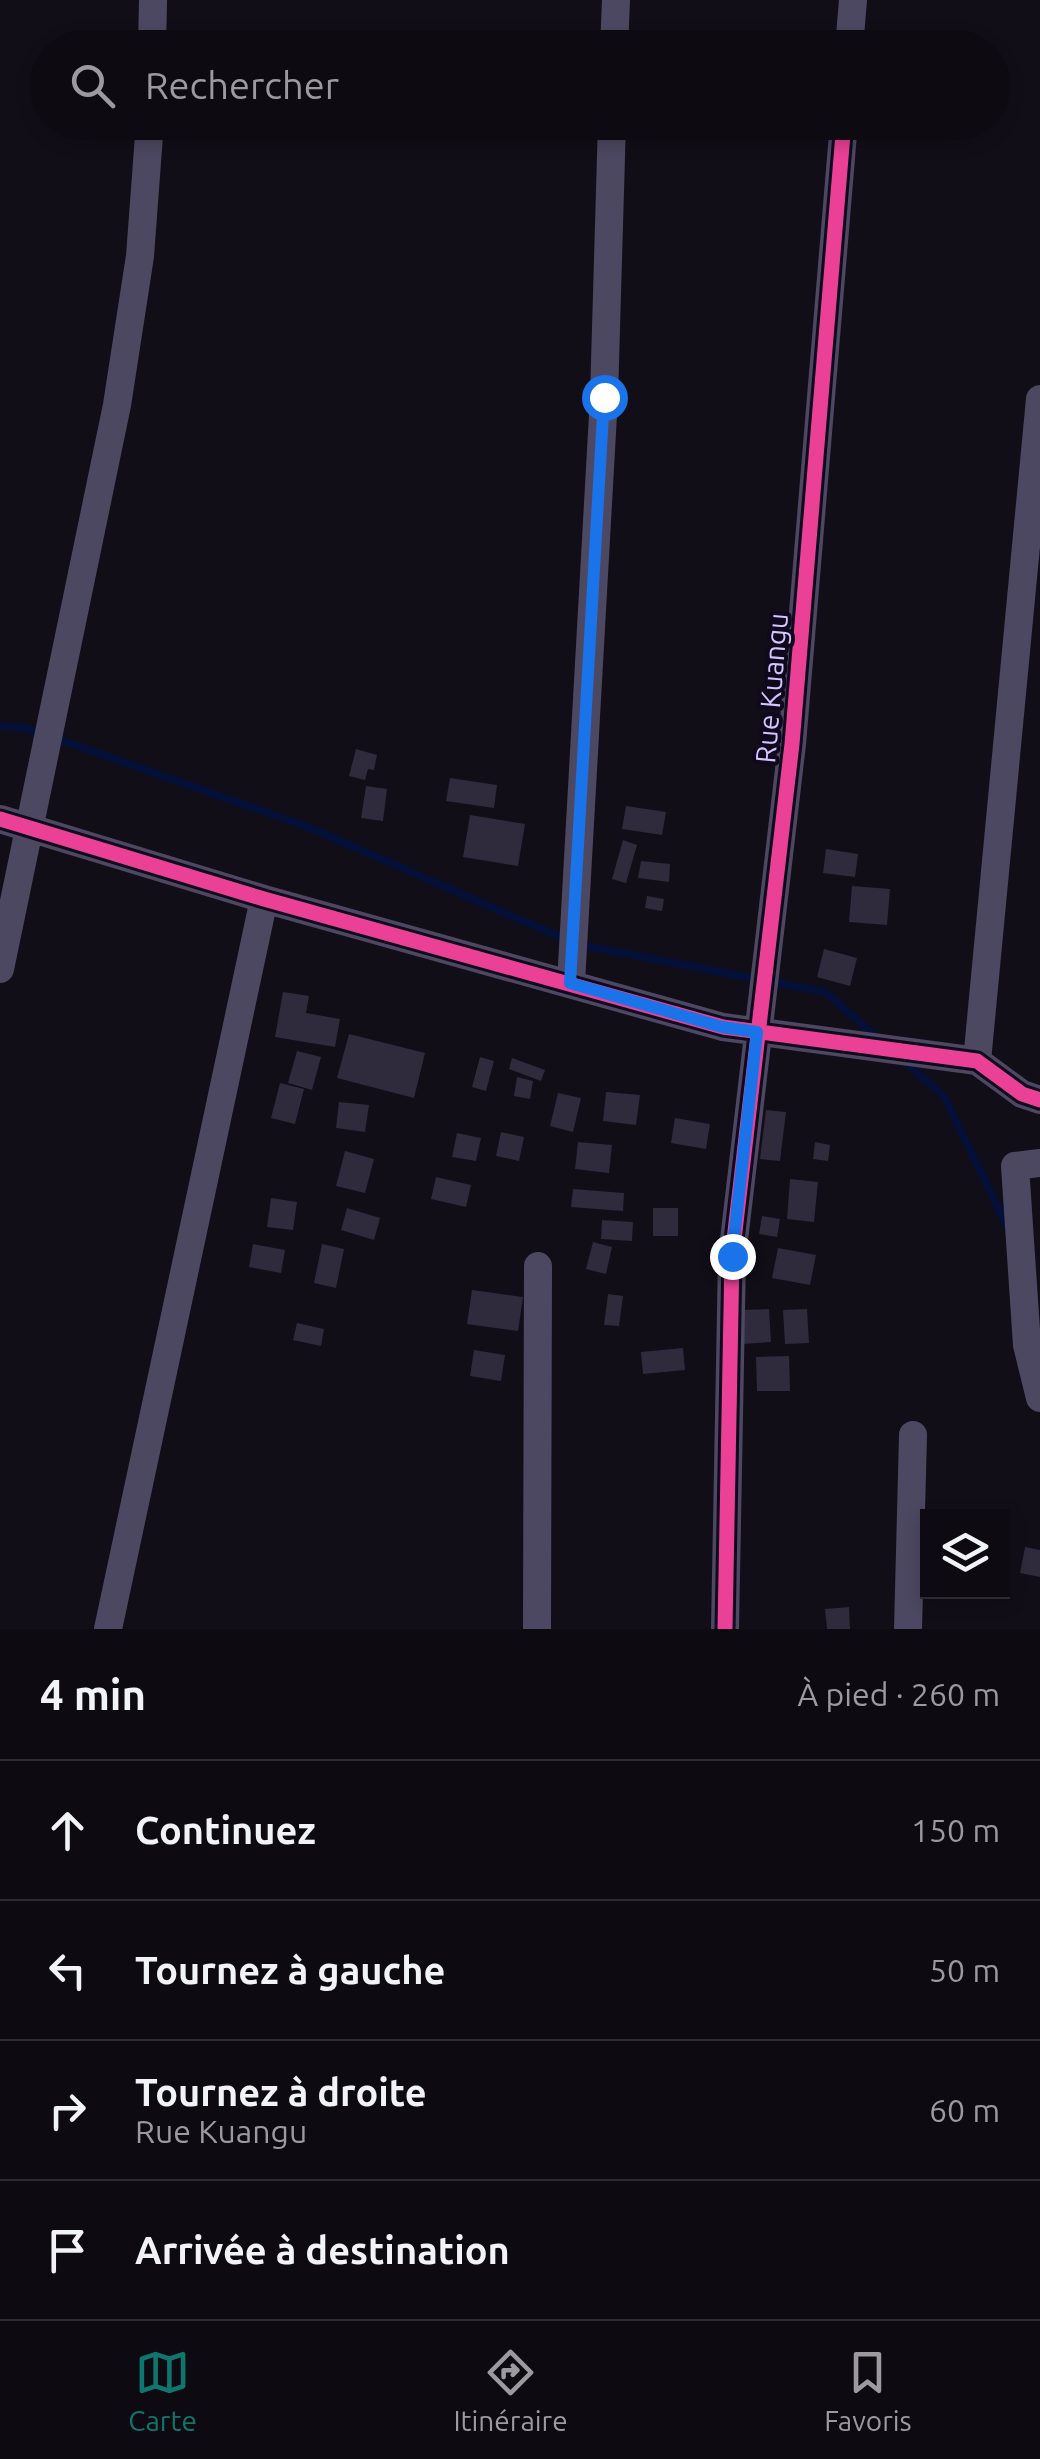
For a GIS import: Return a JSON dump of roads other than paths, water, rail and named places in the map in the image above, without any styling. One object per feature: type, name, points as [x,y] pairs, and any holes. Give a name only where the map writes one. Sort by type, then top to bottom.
[{"type":"street","points":[[153,30],[154,0]]},
{"type":"street","points":[[615,30],[616,0]]},
{"type":"street","points":[[851,30],[853,0]]},
{"type":"street","points":[[0,969],[116,405],[140,256],[149,140]]},
{"type":"street","points":[[570,983],[604,397],[611,140]]},
{"type":"street","name":"Rue Kuangu","points":[[725,1629],[732,1256],[792,744],[842,140]]},
{"type":"street","points":[[977,1061],[1040,399]]},
{"type":"street","points":[[0,819],[264,899],[722,1027],[977,1061],[1022,1094],[1040,1100]]},
{"type":"street","points":[[108,1629],[264,899]]},
{"type":"street","points":[[1040,1164],[1016,1166],[1027,1346],[1040,1398]]},
{"type":"street","points":[[537,1629],[538,1266]]},
{"type":"street","points":[[908,1629],[913,1435]]},
{"type":"waterway","points":[[0,726],[42,734]]},
{"type":"waterway","points":[[55,738],[308,827],[567,940]]},
{"type":"waterway","points":[[580,945],[758,979]]},
{"type":"waterway","points":[[772,982],[825,992],[879,1039]]},
{"type":"waterway","points":[[905,1062],[944,1096],[1009,1230]]}]
